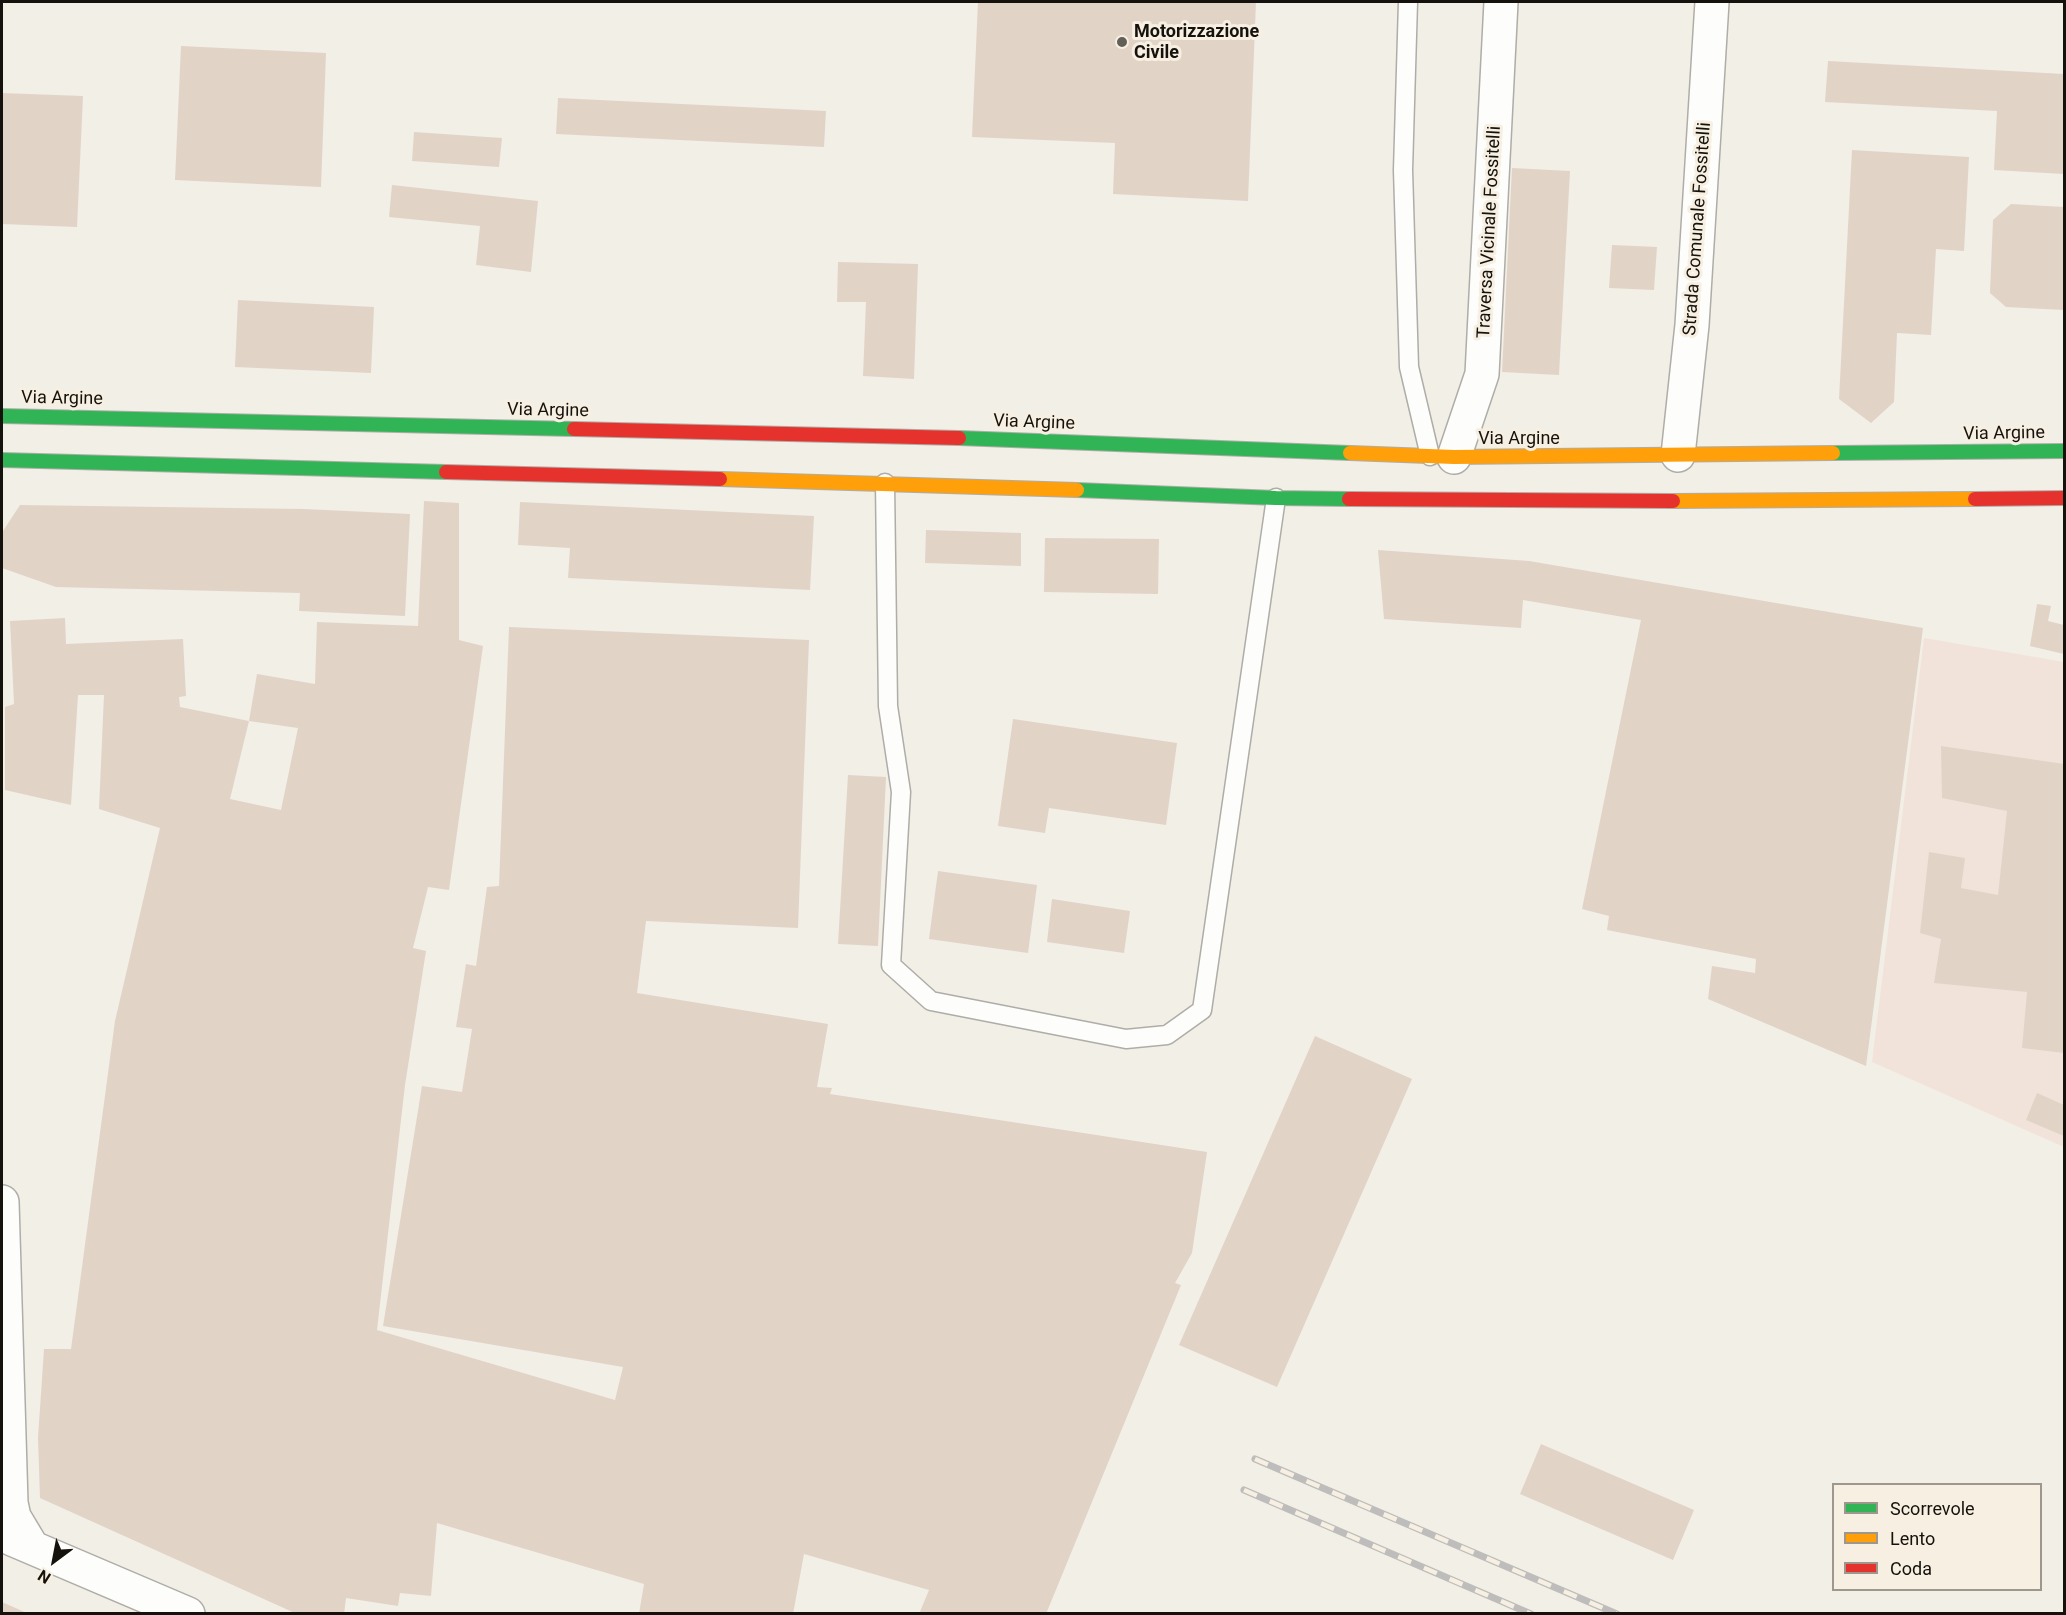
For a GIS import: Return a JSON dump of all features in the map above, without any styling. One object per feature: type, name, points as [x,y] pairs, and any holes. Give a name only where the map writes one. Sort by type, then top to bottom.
[{"type":"street","name":"Traversa Vicinale Fossitelli","points":[[1442,456],[1482,374],[1502,2]]},
{"type":"street","name":"Strada Comunale Fossitelli","points":[[1678,455],[1692,325],[1712,2]]},
{"type":"street","name":"Via Argine","points":[[2,416],[983,439],[1442,456],[2064,451]]},
{"type":"street","points":[[2,460],[885,483],[1276,498],[1682,501],[2064,498]]},
{"type":"street","points":[[2,1202],[12,1509],[32,1548]]},
{"type":"street","points":[[2,1535],[188,1614]]},
{"type":"lane","points":[[1408,2],[1403,170],[1409,367],[1442,456]]},
{"type":"lane","points":[[885,483],[888,706],[901,792],[891,965],[931,1001],[1126,1039],[1167,1035],[1202,1010],[1276,498]]},
{"type":"shaded area","points":[[1924,638],[2064,662],[2064,1147],[1872,1062]]},
{"type":"building","points":[[978,2],[1256,2],[1248,201],[1113,194],[1115,143],[972,137]]},
{"type":"building","points":[[181,46],[326,53],[321,187],[175,180]]},
{"type":"building","points":[[1828,61],[2064,74],[2064,174],[1994,170],[1997,111],[1825,102]]},
{"type":"building","points":[[2,93],[83,96],[77,227],[2,224]]},
{"type":"building","points":[[558,98],[826,111],[824,147],[556,134]]},
{"type":"building","points":[[414,132],[502,138],[499,167],[412,161]]},
{"type":"building","points":[[1852,150],[1969,157],[1964,251],[1936,249],[1931,335],[1897,333],[1894,402],[1871,423],[1839,399]]},
{"type":"building","points":[[1512,168],[1570,171],[1559,375],[1502,372]]},
{"type":"building","points":[[392,185],[538,201],[531,272],[476,265],[480,226],[389,217]]},
{"type":"building","points":[[2011,204],[2064,207],[2064,310],[2006,307],[1990,293],[1993,220]]},
{"type":"building","points":[[1612,245],[1657,247],[1654,290],[1609,288]]},
{"type":"building","points":[[838,262],[918,264],[914,379],[863,376],[866,302],[837,302]]},
{"type":"building","points":[[238,300],[374,307],[371,373],[235,367]]},
{"type":"building","points":[[424,501],[459,503],[459,640],[483,646],[449,890],[428,887],[413,948],[426,951],[405,1085],[377,1330],[615,1400],[623,1367],[383,1326],[422,1086],[462,1092],[472,1029],[456,1027],[466,964],[476,966],[487,887],[499,886],[509,627],[809,640],[798,928],[646,921],[637,993],[828,1024],[817,1087],[832,1088],[830,1094],[1207,1152],[1192,1253],[1175,1283],[1181,1285],[1046,1614],[919,1614],[929,1590],[804,1554],[793,1614],[639,1614],[644,1584],[437,1523],[431,1596],[400,1593],[398,1606],[346,1598],[344,1614],[297,1614],[40,1498],[38,1438],[44,1349],[71,1349],[115,1021],[160,828],[99,809],[104,695],[78,695],[71,805],[5,790],[5,707],[14,704],[10,621],[65,618],[66,644],[183,639],[186,696],[179,697],[180,707],[249,721],[257,674],[315,684],[317,622],[418,626]],"holes":[[[249,721],[298,728],[281,810],[230,799]]]},
{"type":"building","points":[[520,502],[814,516],[810,590],[568,578],[570,548],[518,545]]},
{"type":"building","points":[[20,505],[304,509],[410,514],[405,616],[299,611],[300,593],[56,587],[2,568],[3,531]]},
{"type":"building","points":[[926,530],[1021,533],[1021,566],[925,563]]},
{"type":"building","points":[[1045,538],[1159,539],[1158,594],[1044,592]]},
{"type":"building","points":[[1378,550],[1529,561],[1923,628],[1866,1066],[1708,999],[1712,966],[1755,973],[1756,959],[1607,930],[1609,916],[1582,909],[1641,620],[1523,600],[1521,628],[1384,619]]},
{"type":"building","points":[[2037,604],[2051,606],[2048,621],[2064,625],[2064,654],[2030,646]]},
{"type":"building","points":[[1013,719],[1177,743],[1166,825],[1049,808],[1045,833],[998,826]]},
{"type":"building","points":[[1941,746],[2064,764],[2064,1053],[2022,1048],[2027,992],[1934,983],[1941,939],[1920,933],[1929,852],[1965,858],[1961,888],[1998,895],[2007,811],[1942,798]]},
{"type":"building","points":[[848,775],[886,777],[878,946],[838,944]]},
{"type":"building","points":[[938,871],[1037,885],[1028,953],[929,939]]},
{"type":"building","points":[[1052,899],[1130,911],[1124,953],[1047,942]]},
{"type":"building","points":[[1315,1036],[1412,1079],[1277,1387],[1179,1345]]},
{"type":"building","points":[[2037,1093],[2064,1105],[2064,1136],[2026,1120]]},
{"type":"building","points":[[1541,1444],[1694,1510],[1673,1560],[1520,1494]]},
{"type":"building","points":[[2,1602],[29,1614],[2,1614]]},
{"type":"railway","points":[[1255,1459],[1617,1614]]},
{"type":"railway","points":[[1244,1490],[1531,1614]]},
{"type":"traffic: fast","points":[[2,416],[574,429]]},
{"type":"traffic: fast","points":[[959,438],[1350,453]]},
{"type":"traffic: fast","points":[[1833,453],[2064,451]]},
{"type":"traffic: fast","points":[[2,460],[446,472]]},
{"type":"traffic: fast","points":[[1077,490],[1349,499]]},
{"type":"traffic: slow","points":[[1350,453],[1454,457],[1833,453]]},
{"type":"traffic: slow","points":[[720,479],[1077,490]]},
{"type":"traffic: slow","points":[[1673,501],[1975,499]]},
{"type":"traffic: jam","points":[[574,429],[959,438]]},
{"type":"traffic: jam","points":[[446,472],[720,479]]},
{"type":"traffic: jam","points":[[1975,499],[2064,498]]},
{"type":"traffic: jam","points":[[1349,499],[1673,501]]},
{"type":"place","name":"Motorizzazione Civile","points":[[1122,42]]}]
